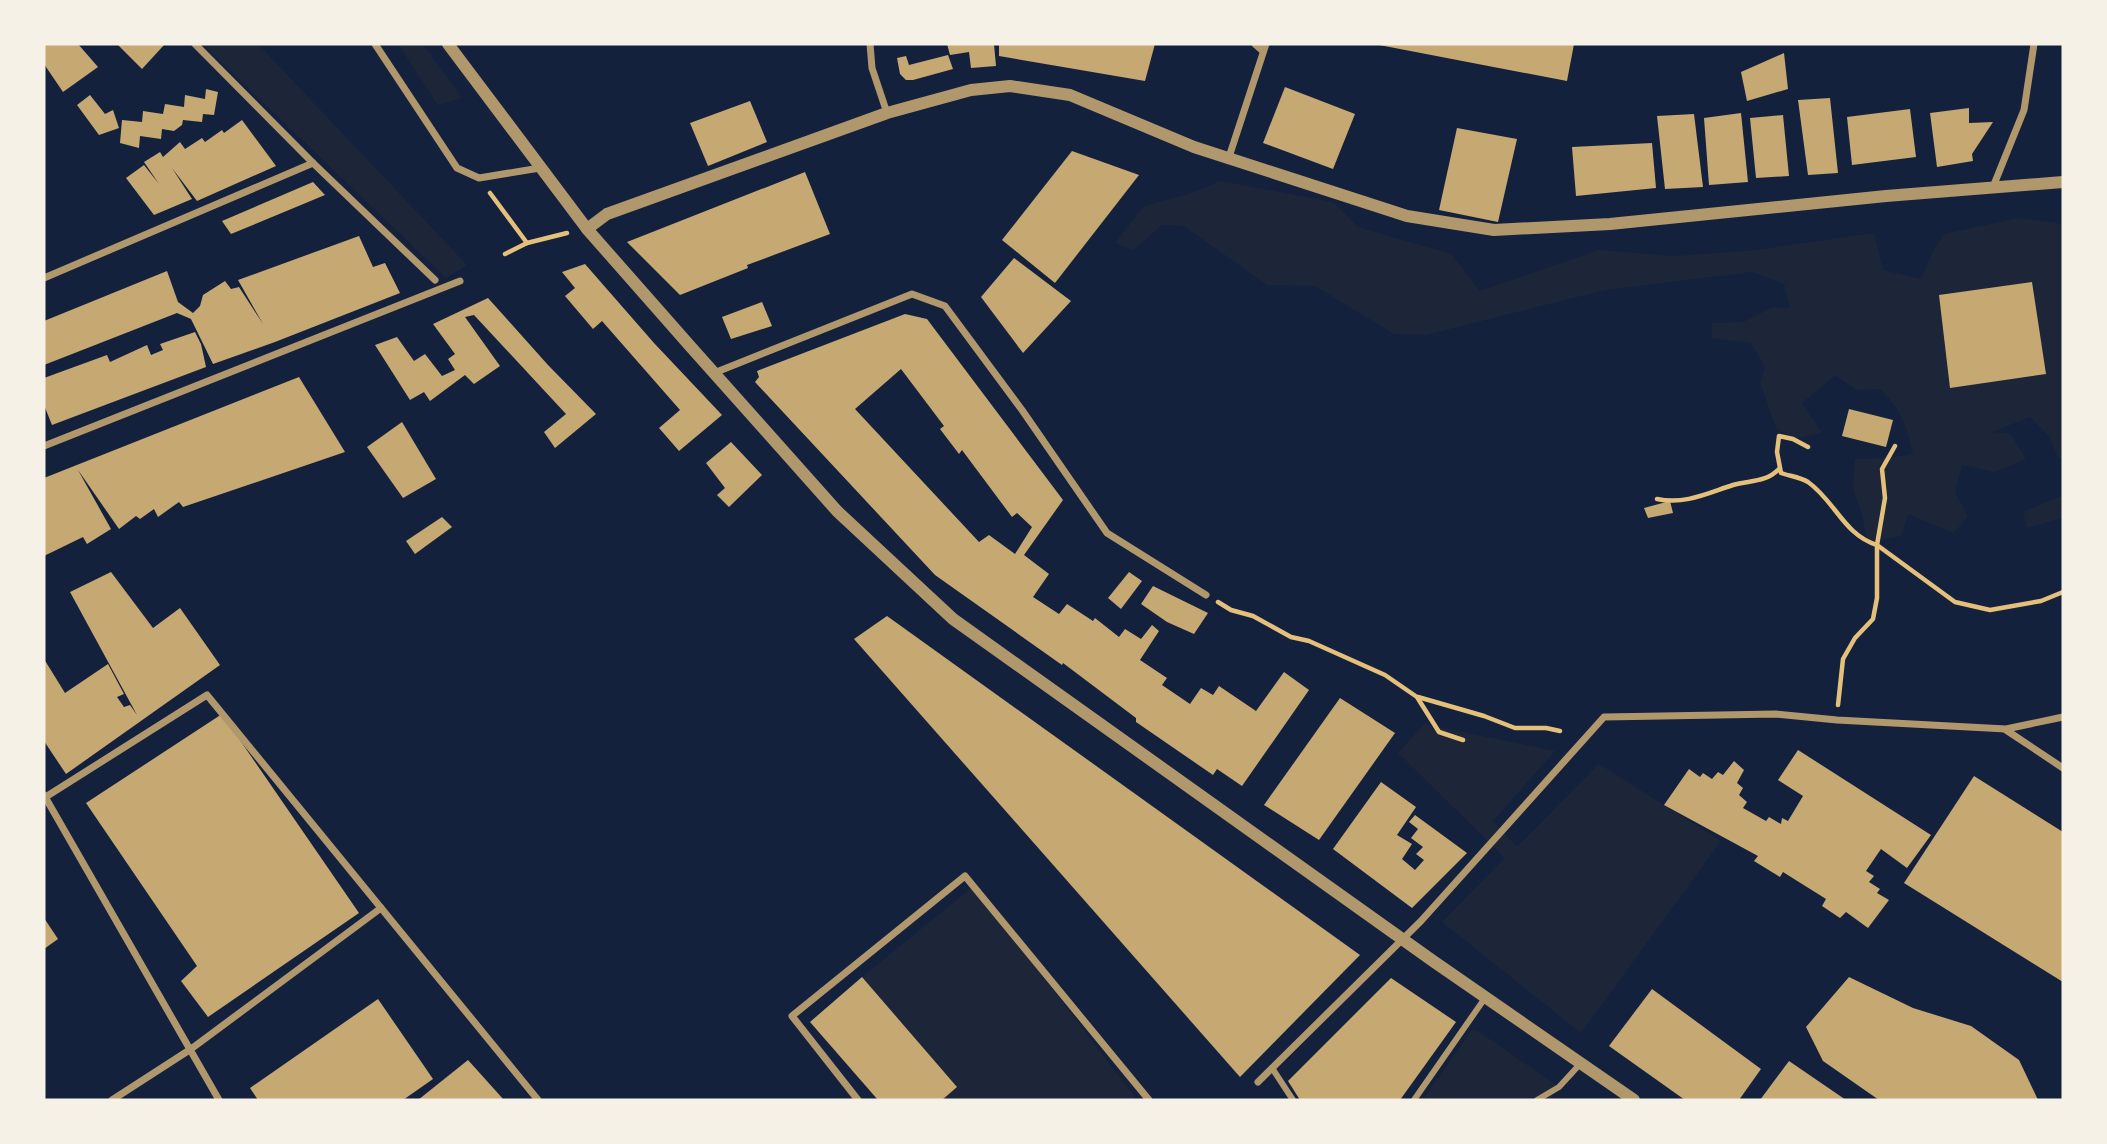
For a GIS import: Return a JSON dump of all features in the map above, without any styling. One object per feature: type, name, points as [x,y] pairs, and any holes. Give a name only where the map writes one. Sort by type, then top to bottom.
[{"type":"street","points":[[195,44],[313,163],[435,280]]},
{"type":"street","points":[[375,44],[457,168],[479,178],[540,168]]},
{"type":"street","points":[[448,44],[587,229],[836,511],[953,619],[1485,998],[1634,1100]]},
{"type":"street","points":[[870,44],[872,68],[887,113]]},
{"type":"street","points":[[1229,157],[1264,47],[1255,44]]},
{"type":"street","points":[[1993,188],[2024,110],[2034,44]]},
{"type":"street","points":[[587,229],[607,214],[887,113],[971,89],[1010,86],[1070,95],[1194,147],[1407,216],[1494,230],[1610,224],[2063,182]]},
{"type":"street","points":[[44,278],[313,163]]},
{"type":"street","points":[[44,446],[460,281]]},
{"type":"street","points":[[714,373],[912,294],[945,306],[1022,410],[1107,534],[1206,595]]},
{"type":"street","points":[[219,1100],[44,796],[207,695],[538,1100]]},
{"type":"street","points":[[1258,1082],[1421,921],[1604,717],[1776,714],[2006,729],[2063,716]]},
{"type":"street","points":[[2006,729],[2063,768]]},
{"type":"street","points":[[858,1100],[792,1016],[965,876],[1150,1100]]},
{"type":"street","points":[[112,1100],[191,1049],[381,908]]},
{"type":"street","points":[[1414,1100],[1485,998]]},
{"type":"street","points":[[1537,1100],[1559,1087],[1581,1063]]},
{"type":"street","points":[[1272,1068],[1293,1100]]},
{"type":"path","points":[[479,178],[527,243]]},
{"type":"path","points":[[505,254],[527,243],[566,233]]},
{"type":"path","points":[[1808,447],[1793,439],[1779,436],[1777,452],[1781,473],[1805,480],[1834,507],[1854,534],[1877,545],[1955,602],[1990,610],[2041,601],[2063,592]]},
{"type":"path","points":[[1837,720],[1843,659],[1855,638],[1873,619],[1877,598],[1877,545],[1885,498],[1882,469],[1895,446]]},
{"type":"path","points":[[1657,499],[1670,501],[1698,497],[1721,491],[1730,485],[1759,481],[1772,476],[1780,468]]},
{"type":"path","points":[[1206,595],[1231,610],[1253,616],[1292,637],[1309,641],[1385,674],[1417,697],[1516,728],[1560,731]]},
{"type":"path","points":[[1417,697],[1439,732],[1463,740]]},
{"type":"shaded area","points":[[202,44],[258,44],[467,265],[446,278]]},
{"type":"shaded area","points":[[398,44],[423,44],[462,98],[438,105]]},
{"type":"shaded area","points":[[1220,181],[1333,202],[1358,227],[1451,254],[1480,291],[1599,250],[1672,256],[1748,251],[1874,233],[1883,270],[1921,279],[1944,234],[2018,218],[2063,224],[2063,460],[2057,456],[2050,437],[2030,417],[1992,432],[2010,433],[2026,459],[1994,472],[1962,465],[1955,492],[1968,516],[1954,533],[1908,514],[1901,536],[1867,542],[1853,489],[1855,459],[1913,454],[1906,427],[1893,403],[1880,389],[1856,390],[1835,375],[1802,403],[1822,433],[1793,439],[1776,428],[1760,382],[1765,367],[1751,343],[1712,338],[1712,323],[1743,322],[1771,308],[1790,308],[1784,284],[1752,272],[1605,290],[1426,335],[1394,334],[1315,286],[1267,285],[1184,226],[1162,225],[1133,250],[1115,243],[1144,206],[1186,195]]},
{"type":"shaded area","points":[[2063,495],[2063,518],[2027,528],[2023,512]]},
{"type":"shaded area","points":[[1424,724],[1555,751],[1493,821],[1517,847],[1599,764],[1721,841],[1581,1033],[1442,922],[1505,858],[1398,753]]},
{"type":"shaded area","points":[[974,886],[1137,1100],[942,1100],[957,1087],[862,977]]},
{"type":"shaded area","points":[[1472,1030],[1478,1031],[1559,1087],[1550,1100],[1423,1100]]},
{"type":"building","points":[[44,44],[78,44],[98,67],[63,92],[44,64]]},
{"type":"building","points":[[117,44],[165,44],[142,69]]},
{"type":"building","points":[[947,44],[994,44],[996,66],[971,68],[969,52],[950,55]]},
{"type":"building","points":[[999,44],[1155,44],[1145,81],[999,56]]},
{"type":"building","points":[[1374,44],[1574,44],[1567,81]]},
{"type":"building","points":[[1784,53],[1788,89],[1747,101],[1741,72]]},
{"type":"building","points":[[948,55],[953,69],[913,80],[906,80],[900,74],[897,58],[906,56],[909,65]]},
{"type":"building","points":[[1285,87],[1355,114],[1333,169],[1263,143]]},
{"type":"building","points":[[206,89],[218,92],[214,115],[203,114],[202,122],[183,120],[182,125],[174,131],[162,129],[161,139],[140,136],[139,148],[120,143],[122,120],[142,122],[143,111],[163,114],[165,104],[184,107],[185,95],[205,99]]},
{"type":"building","points":[[90,95],[105,114],[113,110],[119,128],[99,135],[77,105]]},
{"type":"building","points":[[1830,98],[1838,173],[1808,175],[1798,100]]},
{"type":"building","points":[[750,101],[767,142],[708,166],[690,123]]},
{"type":"building","points":[[1969,108],[1969,123],[1993,122],[1972,154],[1973,161],[1937,167],[1930,113]]},
{"type":"building","points":[[1910,109],[1916,157],[1852,165],[1847,117]]},
{"type":"building","points":[[1741,113],[1748,182],[1709,185],[1704,118]]},
{"type":"building","points":[[1694,114],[1703,187],[1665,189],[1657,116]]},
{"type":"building","points":[[1783,115],[1789,176],[1756,178],[1750,118]]},
{"type":"building","points":[[242,120],[276,166],[197,201],[172,168],[192,199],[154,215],[126,178],[144,165],[159,184],[144,162],[160,152],[163,157],[180,142],[185,149],[202,138],[205,142]]},
{"type":"building","points":[[1457,128],[1517,139],[1498,222],[1439,210]]},
{"type":"building","points":[[1652,143],[1656,188],[1576,196],[1572,147]]},
{"type":"building","points":[[1072,151],[1139,175],[1055,283],[1002,240]]},
{"type":"building","points":[[805,172],[830,234],[747,265],[748,268],[680,295],[627,242]]},
{"type":"building","points":[[313,182],[325,195],[231,234],[222,221]]},
{"type":"building","points":[[359,236],[373,267],[385,263],[400,293],[213,364],[191,319],[177,313],[44,365],[44,321],[167,271],[178,302],[193,313],[200,306],[203,295],[225,281],[231,289],[239,287],[263,324],[238,280]]},
{"type":"building","points":[[1014,258],[1071,301],[1023,353],[981,297]]},
{"type":"building","points":[[585,264],[722,415],[679,451],[659,428],[680,410],[602,321],[593,329],[565,296],[575,288],[562,272]]},
{"type":"building","points":[[2032,282],[2046,374],[1950,388],[1939,295]]},
{"type":"building","points":[[488,298],[596,414],[555,448],[544,432],[566,414],[474,315],[465,317],[500,366],[474,384],[465,375],[430,401],[424,392],[410,400],[375,345],[397,337],[414,361],[425,354],[442,376],[455,370],[448,359],[455,354],[433,324]]},
{"type":"building","points":[[762,302],[772,326],[731,339],[722,317]]},
{"type":"building","points":[[905,314],[927,319],[1063,500],[1024,555],[1049,574],[1033,597],[1059,614],[1067,604],[1093,621],[1095,618],[1119,637],[1125,629],[1141,639],[1152,625],[1159,631],[1140,660],[1167,678],[1162,685],[1190,704],[1201,688],[1213,695],[1219,686],[1256,711],[1284,672],[1309,690],[1242,786],[1217,769],[1213,775],[1136,722],[1136,718],[1063,663],[1062,665],[935,575],[755,382],[759,377],[757,371]],"holes":[[[901,369],[944,426],[940,429],[959,454],[962,450],[1012,517],[1017,513],[1032,527],[1015,554],[989,535],[979,542],[855,409]]]},
{"type":"building","points":[[195,332],[201,344],[206,367],[52,425],[44,405],[44,378],[107,355],[110,362],[147,345],[151,355],[163,350],[160,344]]},
{"type":"building","points":[[299,377],[345,452],[183,507],[179,502],[158,517],[154,509],[140,519],[136,516],[119,529],[78,470],[111,529],[87,544],[83,537],[44,556],[44,478]]},
{"type":"building","points":[[1849,409],[1893,420],[1886,447],[1842,436]]},
{"type":"building","points":[[402,422],[436,479],[403,498],[367,447]]},
{"type":"building","points":[[731,442],[762,475],[729,507],[717,495],[725,488],[706,463]]},
{"type":"building","points":[[1670,501],[1673,513],[1648,518],[1644,508]]},
{"type":"building","points":[[442,517],[452,527],[415,554],[406,541]]},
{"type":"building","points":[[111,572],[153,628],[180,608],[220,665],[66,774],[44,741],[44,659],[65,693],[108,664],[124,694],[117,697],[124,707],[130,705],[137,715],[70,592]]},
{"type":"building","points":[[1129,572],[1142,581],[1121,609],[1108,598]]},
{"type":"building","points":[[1153,586],[1208,613],[1194,634],[1167,622],[1141,604]]},
{"type":"building","points":[[887,616],[1360,955],[1240,1077],[854,639]]},
{"type":"building","points":[[1340,698],[1395,733],[1319,840],[1264,805]]},
{"type":"building","points":[[222,714],[359,913],[208,1017],[181,981],[197,966],[86,803]]},
{"type":"building","points":[[1798,750],[1931,835],[1907,868],[1881,849],[1866,871],[1874,876],[1869,882],[1880,889],[1877,893],[1889,900],[1868,928],[1846,912],[1840,918],[1822,906],[1826,899],[1783,872],[1780,877],[1754,861],[1758,856],[1664,805],[1689,769],[1700,777],[1703,773],[1712,779],[1718,772],[1723,775],[1734,761],[1744,770],[1737,783],[1743,788],[1739,795],[1747,802],[1743,808],[1766,821],[1769,817],[1781,824],[1782,818],[1788,821],[1803,796],[1778,780]]},
{"type":"building","points":[[1974,776],[2063,832],[2063,982],[1904,883]]},
{"type":"building","points":[[1381,782],[1416,807],[1397,835],[1412,844],[1402,859],[1415,870],[1424,860],[1416,854],[1423,847],[1411,838],[1418,829],[1409,822],[1415,815],[1467,853],[1412,908],[1333,849]]},
{"type":"building","points":[[44,918],[58,939],[44,949]]},
{"type":"building","points":[[862,977],[957,1087],[942,1100],[878,1100],[810,1022]]},
{"type":"building","points":[[1849,977],[1913,1008],[1971,1026],[2019,1060],[2038,1100],[1879,1100],[1823,1061],[1806,1027]]},
{"type":"building","points":[[1391,978],[1456,1022],[1400,1100],[1300,1100],[1288,1081]]},
{"type":"building","points":[[1652,989],[1761,1069],[1739,1100],[1685,1100],[1609,1046]]},
{"type":"building","points":[[378,999],[433,1079],[403,1100],[258,1100],[250,1088]]},
{"type":"building","points":[[468,1060],[504,1100],[418,1100]]},
{"type":"building","points":[[1789,1061],[1846,1100],[1760,1100]]}]
